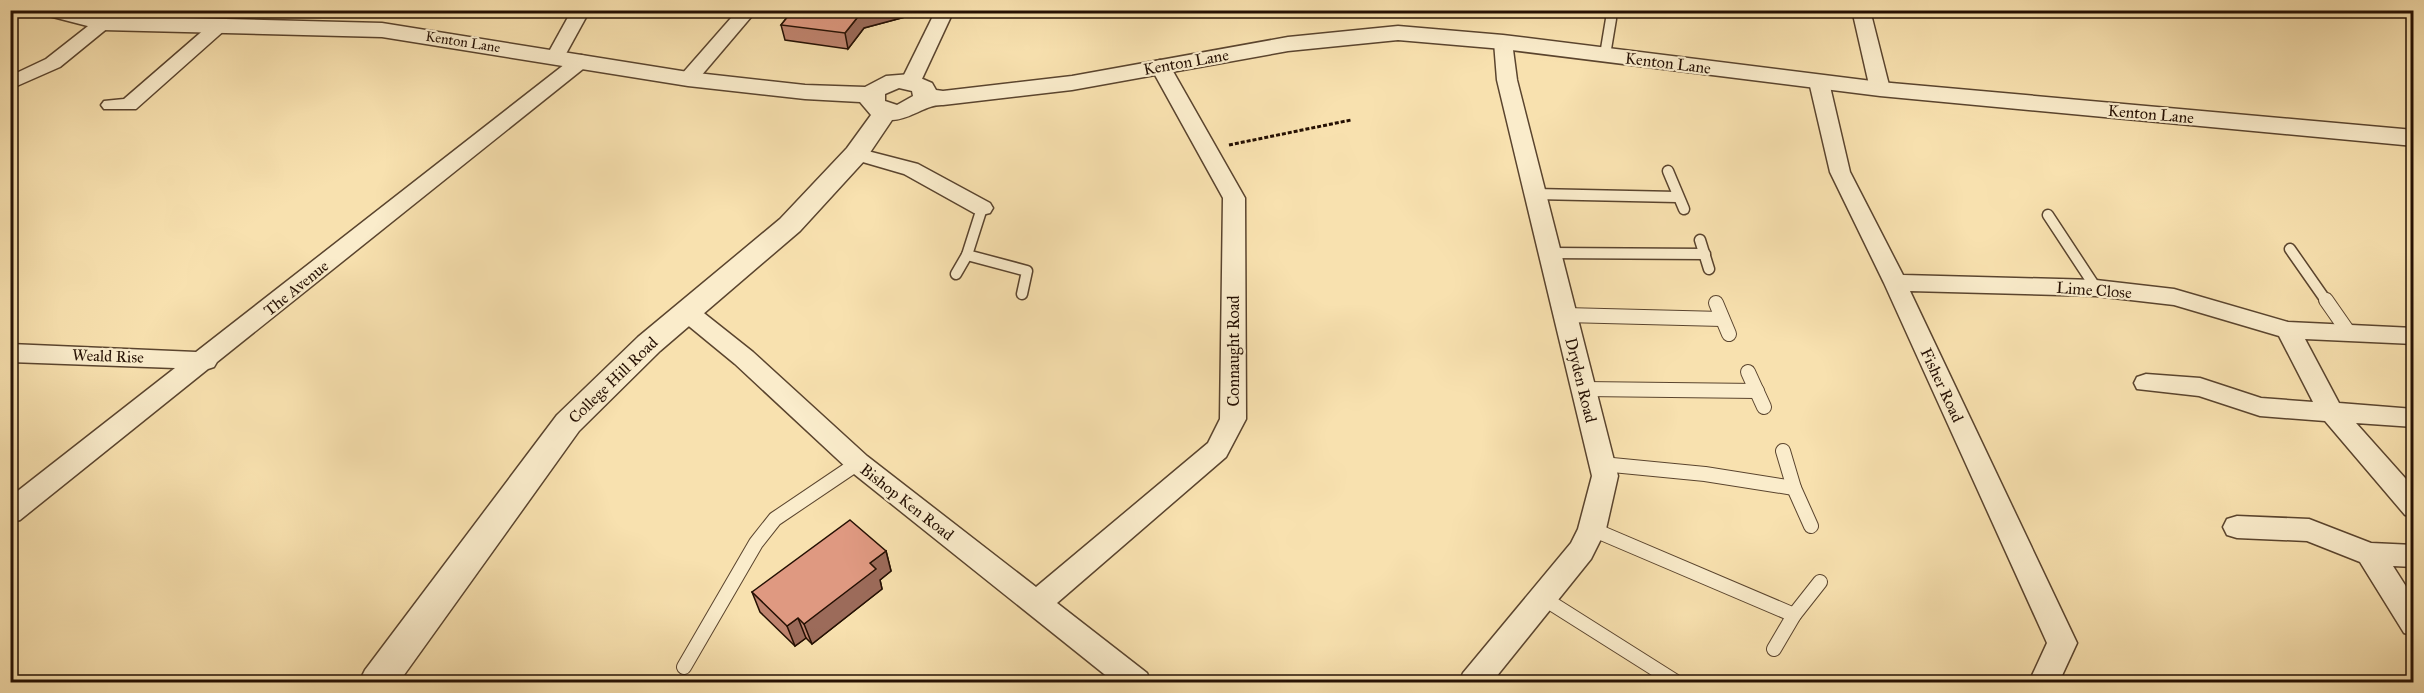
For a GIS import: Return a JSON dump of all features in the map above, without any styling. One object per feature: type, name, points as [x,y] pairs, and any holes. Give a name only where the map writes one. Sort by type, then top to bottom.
[{"type":"street","name":"Kenton Lane","points":[[53,10],[103,23],[382,30],[688,79],[805,92],[910,109],[918,89],[944,98],[1072,83],[1288,44],[1398,33],[1503,42],[1880,89],[2414,138]]},
{"type":"street","points":[[555,57],[581,10]]},
{"type":"street","points":[[688,79],[748,10]]},
{"type":"street","points":[[918,89],[945,10]]},
{"type":"street","points":[[1862,10],[1880,89]]},
{"type":"street","points":[[10,83],[53,63],[103,23]]},
{"type":"street","points":[[111,105],[129,105],[220,26]]},
{"type":"street","name":"Dryden Road","points":[[1474,682],[1581,551],[1592,529],[1605,476],[1507,80],[1503,42]]},
{"type":"street","name":"The Avenue","points":[[10,512],[205,361],[581,61]]},
{"type":"street","name":"Connaught Road","points":[[1036,604],[1217,450],[1233,420],[1234,198],[1160,66]]},
{"type":"street","name":"Fisher Road","points":[[1819,82],[1840,172],[1895,283],[2062,643],[2044,682]]},
{"type":"street","name":"College Hill Road","points":[[378,682],[568,423],[649,344],[790,225],[856,154],[879,103]]},
{"type":"street","points":[[856,154],[911,169],[982,208]]},
{"type":"street","name":"Lime Close","points":[[1895,283],[2097,288],[2174,297],[2288,330],[2414,336]]},
{"type":"street","name":"Bishop Ken Road","points":[[687,312],[744,358],[858,463],[1136,682]]},
{"type":"street","points":[[2288,330],[2331,411],[2414,507]]},
{"type":"street","name":"Weald Rise","points":[[10,353],[205,361]]},
{"type":"street","points":[[2146,383],[2200,387],[2260,407],[2414,418]]},
{"type":"street","points":[[2236,527],[2309,531],[2370,554],[2414,556]]},
{"type":"street","points":[[2370,554],[2414,624]]},
{"type":"lane","points":[[1605,55],[1611,19],[1610,10]]},
{"type":"lane","points":[[1668,171],[1684,209]]},
{"type":"lane","points":[[1535,194],[1677,196]]},
{"type":"lane","points":[[956,274],[967,255],[982,208]]},
{"type":"lane","points":[[2048,215],[2097,288]]},
{"type":"lane","points":[[1700,240],[1709,268]]},
{"type":"lane","points":[[2290,249],[2349,333]]},
{"type":"lane","points":[[1550,253],[1706,254]]},
{"type":"lane","points":[[967,255],[1027,271],[1022,294]]},
{"type":"lane","points":[[1716,303],[1729,334]]},
{"type":"lane","points":[[1565,315],[1722,319]]},
{"type":"lane","points":[[1748,372],[1764,407]]},
{"type":"lane","points":[[1584,389],[1756,391]]},
{"type":"lane","points":[[1782,451],[1794,488],[1811,526]]},
{"type":"lane","points":[[684,667],[756,543],[775,519],[858,463]]},
{"type":"lane","points":[[1602,464],[1705,474],[1794,488]]},
{"type":"lane","points":[[1592,529],[1794,615]]},
{"type":"lane","points":[[1774,648],[1794,615],[1820,582]]},
{"type":"lane","points":[[1543,598],[1676,682]]},
{"type":"path","points":[[1207,149],[1351,120]]},
{"type":"building","points":[[793,10],[870,10],[861,13],[845,33],[781,25]]},
{"type":"building","points":[[850,520],[886,551],[870,563],[876,569],[804,624],[798,618],[787,626],[752,592]]}]
